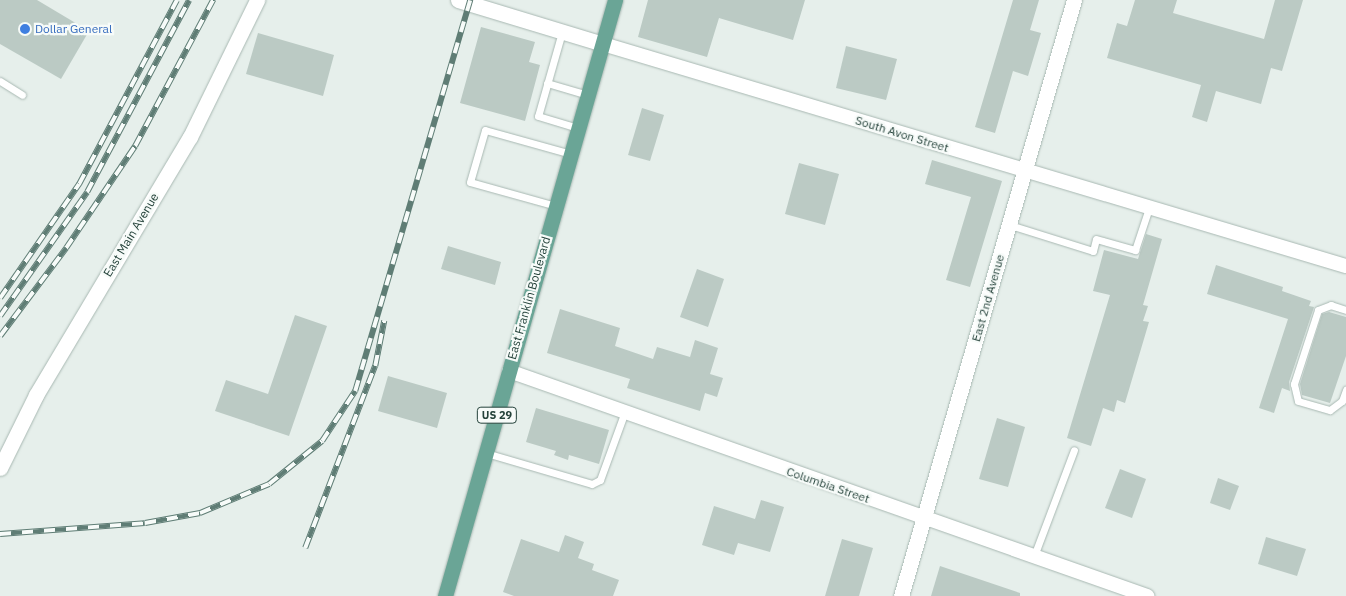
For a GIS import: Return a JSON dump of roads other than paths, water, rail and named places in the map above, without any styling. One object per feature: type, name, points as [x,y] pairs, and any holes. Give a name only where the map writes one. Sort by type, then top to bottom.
[{"type":"main road","name":"East Franklin Boulevard","points":[[445,596],[615,0]]},
{"type":"street","name":"East Main Avenue","points":[[0,468],[36,395],[190,137],[257,0]]},
{"type":"street","name":"South Avon Street","points":[[458,0],[485,4],[603,44],[1025,172],[1346,266]]},
{"type":"street","name":"East 2nd Avenue","points":[[901,596],[1074,0]]},
{"type":"street","name":"Columbia Street","points":[[509,371],[624,414],[1147,596]]},
{"type":"lane","points":[[562,31],[538,116],[578,128]]},
{"type":"lane","points":[[0,81],[22,95]]},
{"type":"lane","points":[[547,83],[588,95]]},
{"type":"lane","points":[[556,206],[470,182],[485,130],[571,154]]},
{"type":"lane","points":[[1010,225],[1093,251],[1096,239],[1135,250],[1149,208]]},
{"type":"lane","points":[[1346,310],[1331,305],[1318,310],[1294,384],[1298,401],[1330,410],[1342,401],[1346,390]]},
{"type":"lane","points":[[486,453],[592,484],[600,480],[624,414]]},
{"type":"lane","points":[[1034,556],[1074,450]]},
{"type":"railway","points":[[0,298],[79,184],[177,0]]},
{"type":"railway","points":[[0,316],[87,192],[189,0]]},
{"type":"railway","points":[[0,336],[66,248],[135,146],[213,0]]},
{"type":"railway","points":[[0,534],[145,523],[200,513],[269,484],[322,441],[355,391],[470,0]]},
{"type":"railway","points":[[305,548],[375,366],[384,321]]},
{"type":"place","name":"Dollar General","points":[[25,29]]}]
